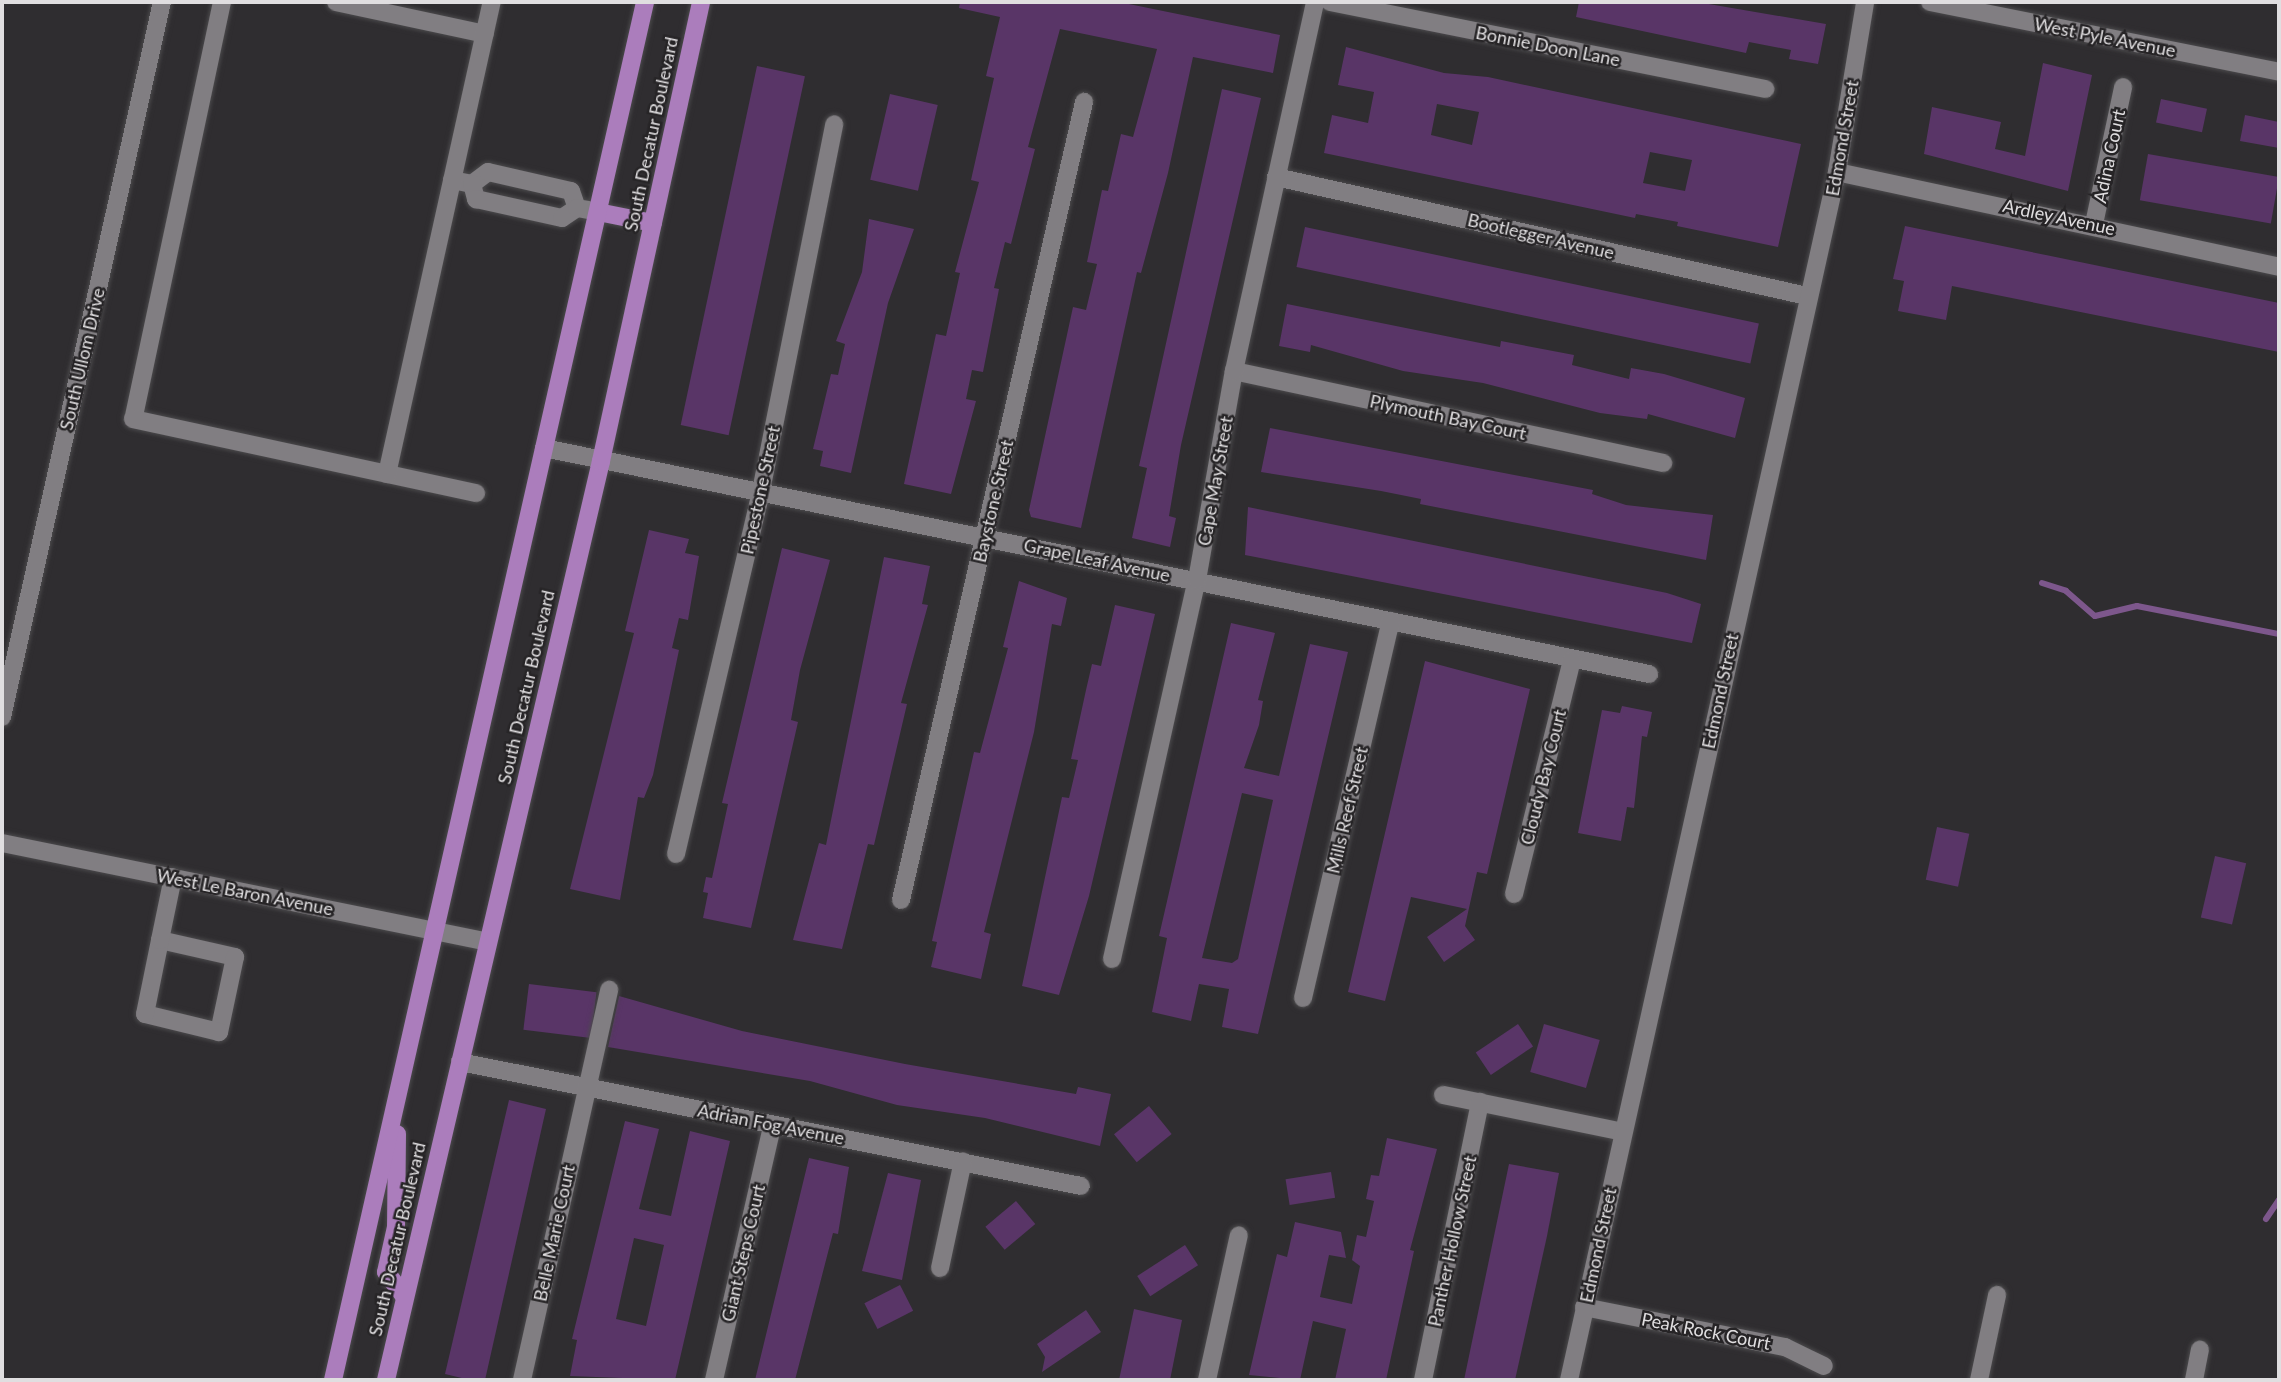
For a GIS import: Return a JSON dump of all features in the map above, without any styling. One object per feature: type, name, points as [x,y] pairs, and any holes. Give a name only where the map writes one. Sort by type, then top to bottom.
[{"type":"main road","name":"South Decatur Boulevard","points":[[333,1380],[645,2]]},
{"type":"main road","name":"South Decatur Boulevard","points":[[386,1380],[601,461],[701,2]]},
{"type":"main road","points":[[598,212],[653,223]]},
{"type":"main road","points":[[397,1099],[396,1227],[386,1272],[405,1297]]},
{"type":"street","name":"South Ullom Drive","points":[[2,717],[162,2]]},
{"type":"street","points":[[222,2],[133,419],[476,493]]},
{"type":"street","points":[[336,2],[358,4],[485,34]]},
{"type":"street","points":[[387,474],[492,2]]},
{"type":"street","name":"Cape May Street","points":[[1112,959],[1197,580],[1234,371],[1315,2]]},
{"type":"street","name":"Bonnie Doon Lane","points":[[1330,2],[1765,89]]},
{"type":"street","name":"Edmond Street","points":[[1569,1380],[1807,296],[1837,172],[1865,2]]},
{"type":"street","name":"West Pyle Avenue","points":[[1930,2],[2279,72]]},
{"type":"street","name":"Adina Court","points":[[2094,224],[2123,87]]},
{"type":"street","name":"Baystone Street","points":[[901,900],[1084,102]]},
{"type":"street","name":"Pipestone Street","points":[[676,854],[760,496],[834,124]]},
{"type":"street","points":[[452,180],[472,184],[488,172],[571,191],[577,208]]},
{"type":"street","name":"Ardley Avenue","points":[[1837,172],[2094,224],[2279,267]]},
{"type":"street","name":"Bootlegger Avenue","points":[[1276,177],[1807,296]]},
{"type":"street","points":[[472,184],[476,199],[562,218],[577,208],[598,212]]},
{"type":"street","name":"Plymouth Bay Court","points":[[1234,371],[1663,463]]},
{"type":"street","name":"Grape Leaf Avenue","points":[[544,449],[760,496],[985,537],[1649,674]]},
{"type":"street","name":"Mills Reef Street","points":[[1303,998],[1391,621]]},
{"type":"street","name":"Cloudy Bay Court","points":[[1514,894],[1572,660]]},
{"type":"street","name":"West Le Baron Avenue","points":[[2,843],[488,942]]},
{"type":"street","points":[[160,940],[235,957],[219,1032],[145,1014],[160,940],[173,877]]},
{"type":"street","name":"Belle Marie Court","points":[[522,1380],[609,990]]},
{"type":"street","name":"Adrian Fog Avenue","points":[[460,1062],[1081,1186]]},
{"type":"street","points":[[1443,1095],[1623,1132]]},
{"type":"street","name":"Panther Hollow Street","points":[[1423,1380],[1480,1102]]},
{"type":"street","name":"Giant Steps Court","points":[[714,1380],[772,1126]]},
{"type":"street","points":[[940,1268],[963,1161]]},
{"type":"street","points":[[1207,1380],[1239,1235]]},
{"type":"street","points":[[1979,1380],[1997,1295]]},
{"type":"street","name":"Peak Rock Court","points":[[1584,1307],[1785,1347],[1824,1366]]},
{"type":"street","points":[[2193,1380],[2200,1350]]},
{"type":"building","points":[[960,2],[1119,2],[1280,35],[1273,73],[1193,57],[1168,173],[1141,273],[1137,272],[1081,528],[1031,517],[1029,510],[1073,307],[1086,310],[1097,264],[1087,262],[1102,190],[1108,191],[1121,134],[1133,137],[1157,49],[1060,29],[1028,147],[1035,149],[1011,244],[1005,242],[994,288],[999,289],[983,372],[972,370],[966,399],[976,401],[951,494],[904,484],[936,334],[946,336],[960,273],[955,272],[979,182],[971,180],[994,78],[986,76],[1000,17],[959,8]]},
{"type":"building","points":[[1579,2],[1697,2],[1826,24],[1818,64],[1789,59],[1791,50],[1749,42],[1746,53],[1576,17]]},
{"type":"building","points":[[1346,47],[1444,73],[1488,77],[1801,144],[1778,247],[1677,226],[1678,222],[1636,214],[1635,218],[1324,153],[1332,115],[1368,123],[1374,92],[1338,85]],"holes":[[[1437,104],[1479,112],[1472,145],[1431,135]],[[1650,152],[1692,160],[1685,191],[1643,183]]]},
{"type":"building","points":[[2043,63],[2092,75],[2068,191],[1924,154],[1932,107],[2001,122],[1995,149],[2025,156]]},
{"type":"building","points":[[757,66],[805,76],[729,435],[681,425]]},
{"type":"building","points":[[1222,89],[1261,98],[1181,445],[1169,516],[1176,518],[1170,547],[1132,538],[1147,468],[1139,466]]},
{"type":"building","points":[[890,94],[938,105],[918,191],[870,180]]},
{"type":"building","points":[[2161,99],[2207,109],[2202,132],[2156,122]]},
{"type":"building","points":[[2245,115],[2279,122],[2279,148],[2240,141]]},
{"type":"building","points":[[2148,154],[2279,177],[2271,223],[2140,200]]},
{"type":"building","points":[[869,219],[914,229],[888,303],[851,473],[820,466],[823,451],[813,449],[831,374],[838,375],[845,344],[836,341],[862,272]]},
{"type":"building","points":[[1905,226],[2279,303],[2279,352],[1952,286],[1946,320],[1898,311],[1904,281],[1893,279]]},
{"type":"building","points":[[1305,227],[1759,323],[1750,364],[1296,267]]},
{"type":"building","points":[[1287,304],[1500,347],[1501,341],[1574,355],[1572,365],[1629,379],[1631,368],[1664,374],[1745,398],[1735,438],[1648,414],[1647,419],[1600,413],[1483,383],[1403,371],[1311,345],[1310,352],[1279,346]]},
{"type":"building","points":[[1270,428],[1593,490],[1592,494],[1626,505],[1713,515],[1706,560],[1420,504],[1421,499],[1381,491],[1261,472]]},
{"type":"building","points":[[1248,507],[1667,593],[1701,604],[1692,643],[1245,555]]},
{"type":"building","points":[[649,530],[689,539],[685,553],[699,556],[688,620],[679,618],[672,648],[679,650],[653,775],[644,798],[638,797],[620,900],[570,889],[634,633],[625,631]]},
{"type":"building","points":[[782,548],[830,560],[800,670],[791,720],[798,722],[751,928],[703,918],[708,893],[703,892],[706,877],[712,878],[728,804],[722,803]]},
{"type":"building","points":[[884,557],[930,566],[922,604],[928,605],[901,703],[907,704],[874,845],[868,844],[842,949],[793,940],[819,843],[826,845]]},
{"type":"building","points":[[1019,581],[1067,598],[1061,626],[1052,624],[1034,732],[984,932],[991,934],[981,979],[931,967],[937,942],[932,941],[974,752],[980,753],[1008,648],[1003,647]]},
{"type":"building","points":[[1115,605],[1155,614],[1089,896],[1059,995],[1022,986],[1062,797],[1069,798],[1078,760],[1071,759],[1092,664],[1101,666]]},
{"type":"building","points":[[1231,623],[1275,633],[1258,700],[1263,701],[1259,725],[1244,768],[1279,776],[1310,644],[1348,652],[1258,1034],[1222,1027],[1229,989],[1199,984],[1191,1021],[1152,1012],[1167,938],[1159,936]],"holes":[[[1242,793],[1273,800],[1238,959],[1232,963],[1202,958]]]},
{"type":"building","points":[[1425,661],[1530,689],[1487,874],[1477,872],[1465,926],[1475,940],[1444,962],[1427,937],[1467,909],[1411,897],[1385,1001],[1348,992]]},
{"type":"building","points":[[1622,706],[1652,712],[1647,737],[1642,736],[1634,808],[1627,807],[1621,841],[1578,833],[1602,710],[1620,713]]},
{"type":"building","points":[[1937,827],[1969,834],[1958,887],[1926,880]]},
{"type":"building","points":[[2215,856],[2246,863],[2232,925],[2201,917]]},
{"type":"building","points":[[529,984],[596,992],[591,1038],[523,1030]]},
{"type":"building","points":[[619,996],[742,1031],[905,1064],[1076,1094],[1078,1087],[1111,1094],[1100,1146],[985,1118],[897,1105],[810,1081],[608,1047]]},
{"type":"building","points":[[1518,1024],[1533,1046],[1491,1075],[1476,1053]]},
{"type":"building","points":[[1544,1024],[1600,1040],[1586,1088],[1530,1072]]},
{"type":"building","points":[[509,1100],[546,1109],[485,1380],[470,1380],[445,1374]]},
{"type":"building","points":[[1149,1106],[1172,1134],[1137,1162],[1114,1134]]},
{"type":"building","points":[[625,1121],[659,1129],[639,1209],[671,1216],[690,1131],[730,1141],[675,1380],[570,1376],[577,1340],[572,1339]],"holes":[[[634,1238],[664,1245],[646,1326],[616,1319]]]},
{"type":"building","points":[[1387,1138],[1437,1149],[1410,1250],[1414,1251],[1386,1380],[1335,1380],[1346,1329],[1313,1321],[1300,1380],[1249,1375],[1277,1254],[1287,1257],[1295,1222],[1341,1232],[1346,1258],[1329,1255],[1320,1297],[1352,1304],[1360,1266],[1352,1260],[1357,1235],[1366,1237],[1374,1201],[1366,1199],[1371,1175],[1379,1176]]},
{"type":"building","points":[[809,1158],[849,1167],[838,1234],[833,1233],[795,1380],[755,1380]]},
{"type":"building","points":[[1509,1164],[1559,1173],[1547,1236],[1515,1380],[1464,1380]]},
{"type":"building","points":[[1331,1172],[1335,1198],[1290,1205],[1286,1179]]},
{"type":"building","points":[[888,1173],[921,1180],[902,1280],[862,1271]]},
{"type":"building","points":[[1016,1201],[1035,1224],[1005,1250],[985,1227]]},
{"type":"building","points":[[1185,1245],[1198,1265],[1150,1296],[1137,1276]]},
{"type":"building","points":[[900,1285],[913,1311],[878,1329],[864,1303]]},
{"type":"building","points":[[1134,1309],[1182,1320],[1170,1380],[1119,1380]]},
{"type":"building","points":[[1086,1310],[1101,1332],[1042,1372],[1045,1357],[1037,1344]]},
{"type":"waterway","points":[[2042,583],[2066,591],[2095,616],[2137,606],[2279,634]]},
{"type":"waterway","points":[[2266,1219],[2279,1200]]}]
